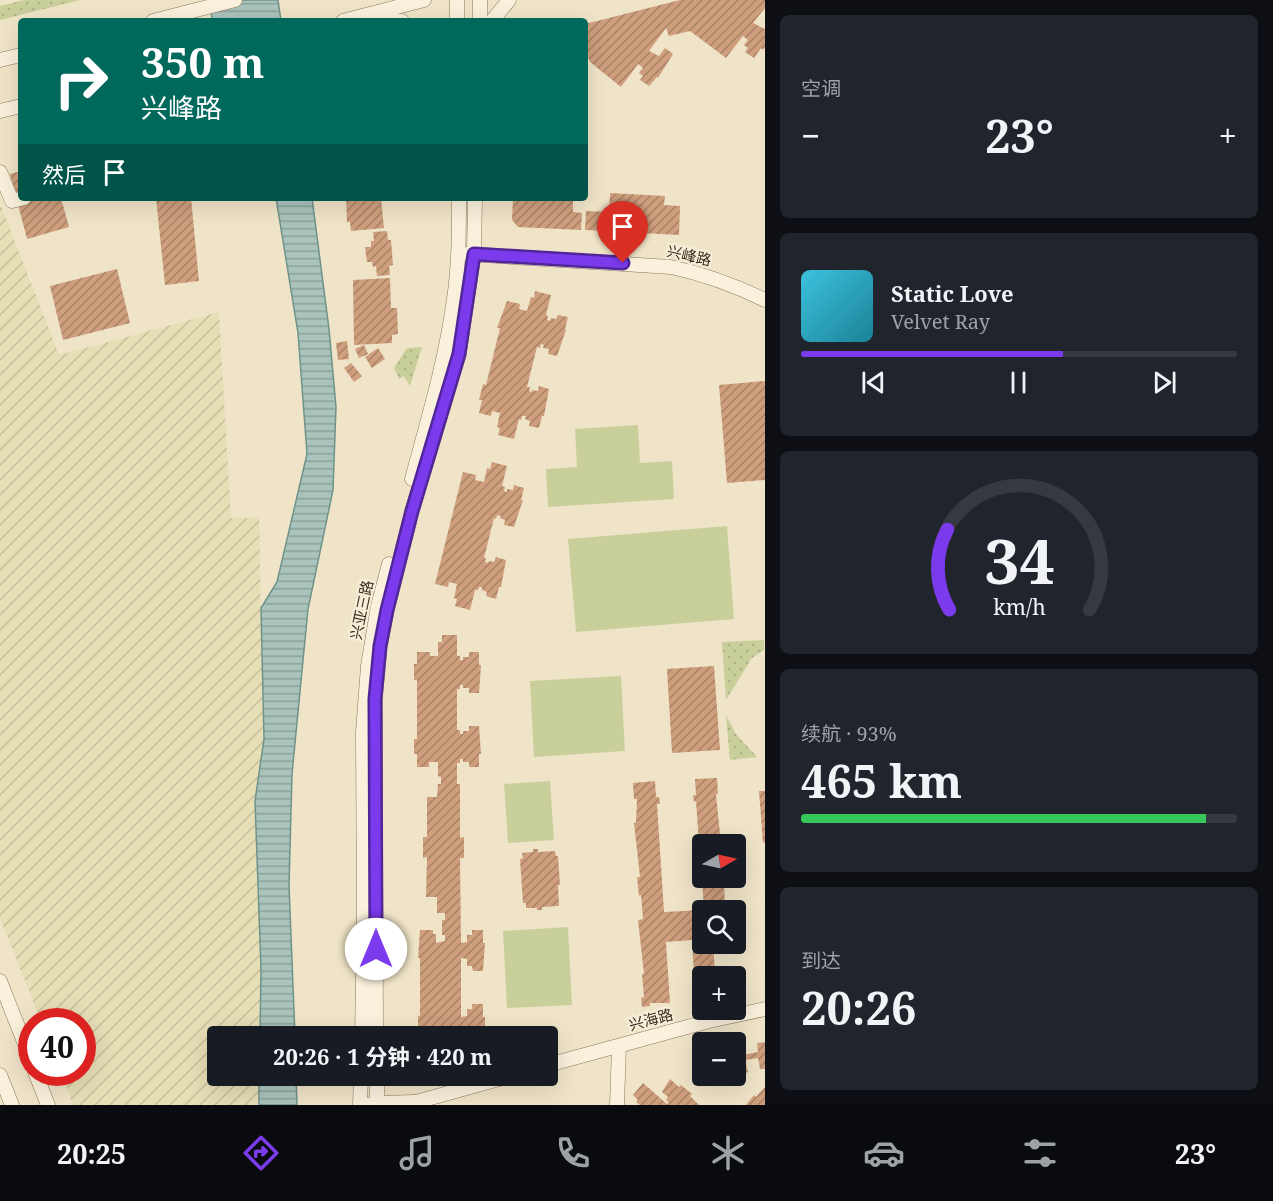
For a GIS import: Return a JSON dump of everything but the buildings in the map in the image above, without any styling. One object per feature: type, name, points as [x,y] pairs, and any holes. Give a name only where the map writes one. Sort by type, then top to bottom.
[{"type":"street","points":[[164,18],[235,0]]},
{"type":"street","points":[[355,18],[424,0]]},
{"type":"street","points":[[457,0],[457,18]]},
{"type":"street","points":[[480,0],[480,18]]},
{"type":"street","points":[[494,18],[509,0]]},
{"type":"street","points":[[0,60],[18,56]]},
{"type":"street","points":[[0,111],[18,107]]},
{"type":"street","points":[[0,172],[12,201],[18,200]]},
{"type":"street","name":"兴亚三路","points":[[362,1026],[363,732],[368,666],[378,606],[440,375],[454,301],[459,255],[459,201]]},
{"type":"street","name":"兴亚三路","points":[[376,1026],[375,699],[380,646],[412,511],[459,354],[474,254],[475,201]]},
{"type":"street","name":"兴峰路","points":[[459,255],[474,254],[670,267],[699,273],[734,285],[765,300]]},
{"type":"street","points":[[0,981],[18,1027]]},
{"type":"street","name":"兴海路","points":[[558,1062],[709,1021],[765,1009]]},
{"type":"street","points":[[617,1105],[619,1046]]},
{"type":"street","points":[[0,1075],[12,1105]]},
{"type":"street","points":[[41,1086],[48,1105]]},
{"type":"street","points":[[360,1105],[361,1086]]},
{"type":"street","points":[[376,1086],[374,1104],[409,1103],[473,1086]]},
{"type":"shaded area","points":[[0,203],[59,355],[219,312],[231,518],[259,518],[264,739],[255,801],[261,969],[260,1026],[207,1026],[207,1086],[259,1086],[259,1104],[73,1105],[66,1086],[96,1086],[96,1008],[36,1008],[0,918]]},
{"type":"green space","points":[[24,0],[80,0],[0,20],[0,6]]},
{"type":"green space","points":[[422,347],[410,386],[404,376],[399,379],[394,368],[407,348]]},
{"type":"green space","points":[[638,425],[640,463],[672,461],[674,499],[548,507],[546,469],[577,467],[575,429]]},
{"type":"green space","points":[[727,526],[734,619],[576,632],[568,539]]},
{"type":"green space","points":[[764,640],[764,650],[752,658],[726,700],[722,642]]},
{"type":"green space","points":[[621,676],[625,751],[534,757],[530,681]]},
{"type":"green space","points":[[726,715],[736,734],[757,757],[730,760]]},
{"type":"green space","points":[[550,781],[554,840],[508,843],[504,784]]},
{"type":"green space","points":[[568,927],[572,1005],[507,1008],[503,931]]},
{"type":"water","points":[[210,0],[278,0],[281,18],[212,18]]},
{"type":"water","points":[[276,201],[312,201],[329,329],[336,407],[333,490],[308,609],[292,774],[289,886],[295,1026],[260,1026],[261,969],[255,801],[264,739],[261,608],[277,582],[307,454],[298,333]]},
{"type":"water","points":[[259,1086],[296,1086],[297,1105],[259,1105]]},
{"type":"route","points":[[376,949],[375,699],[380,646],[412,511],[459,354],[474,254],[623,263]]}]
